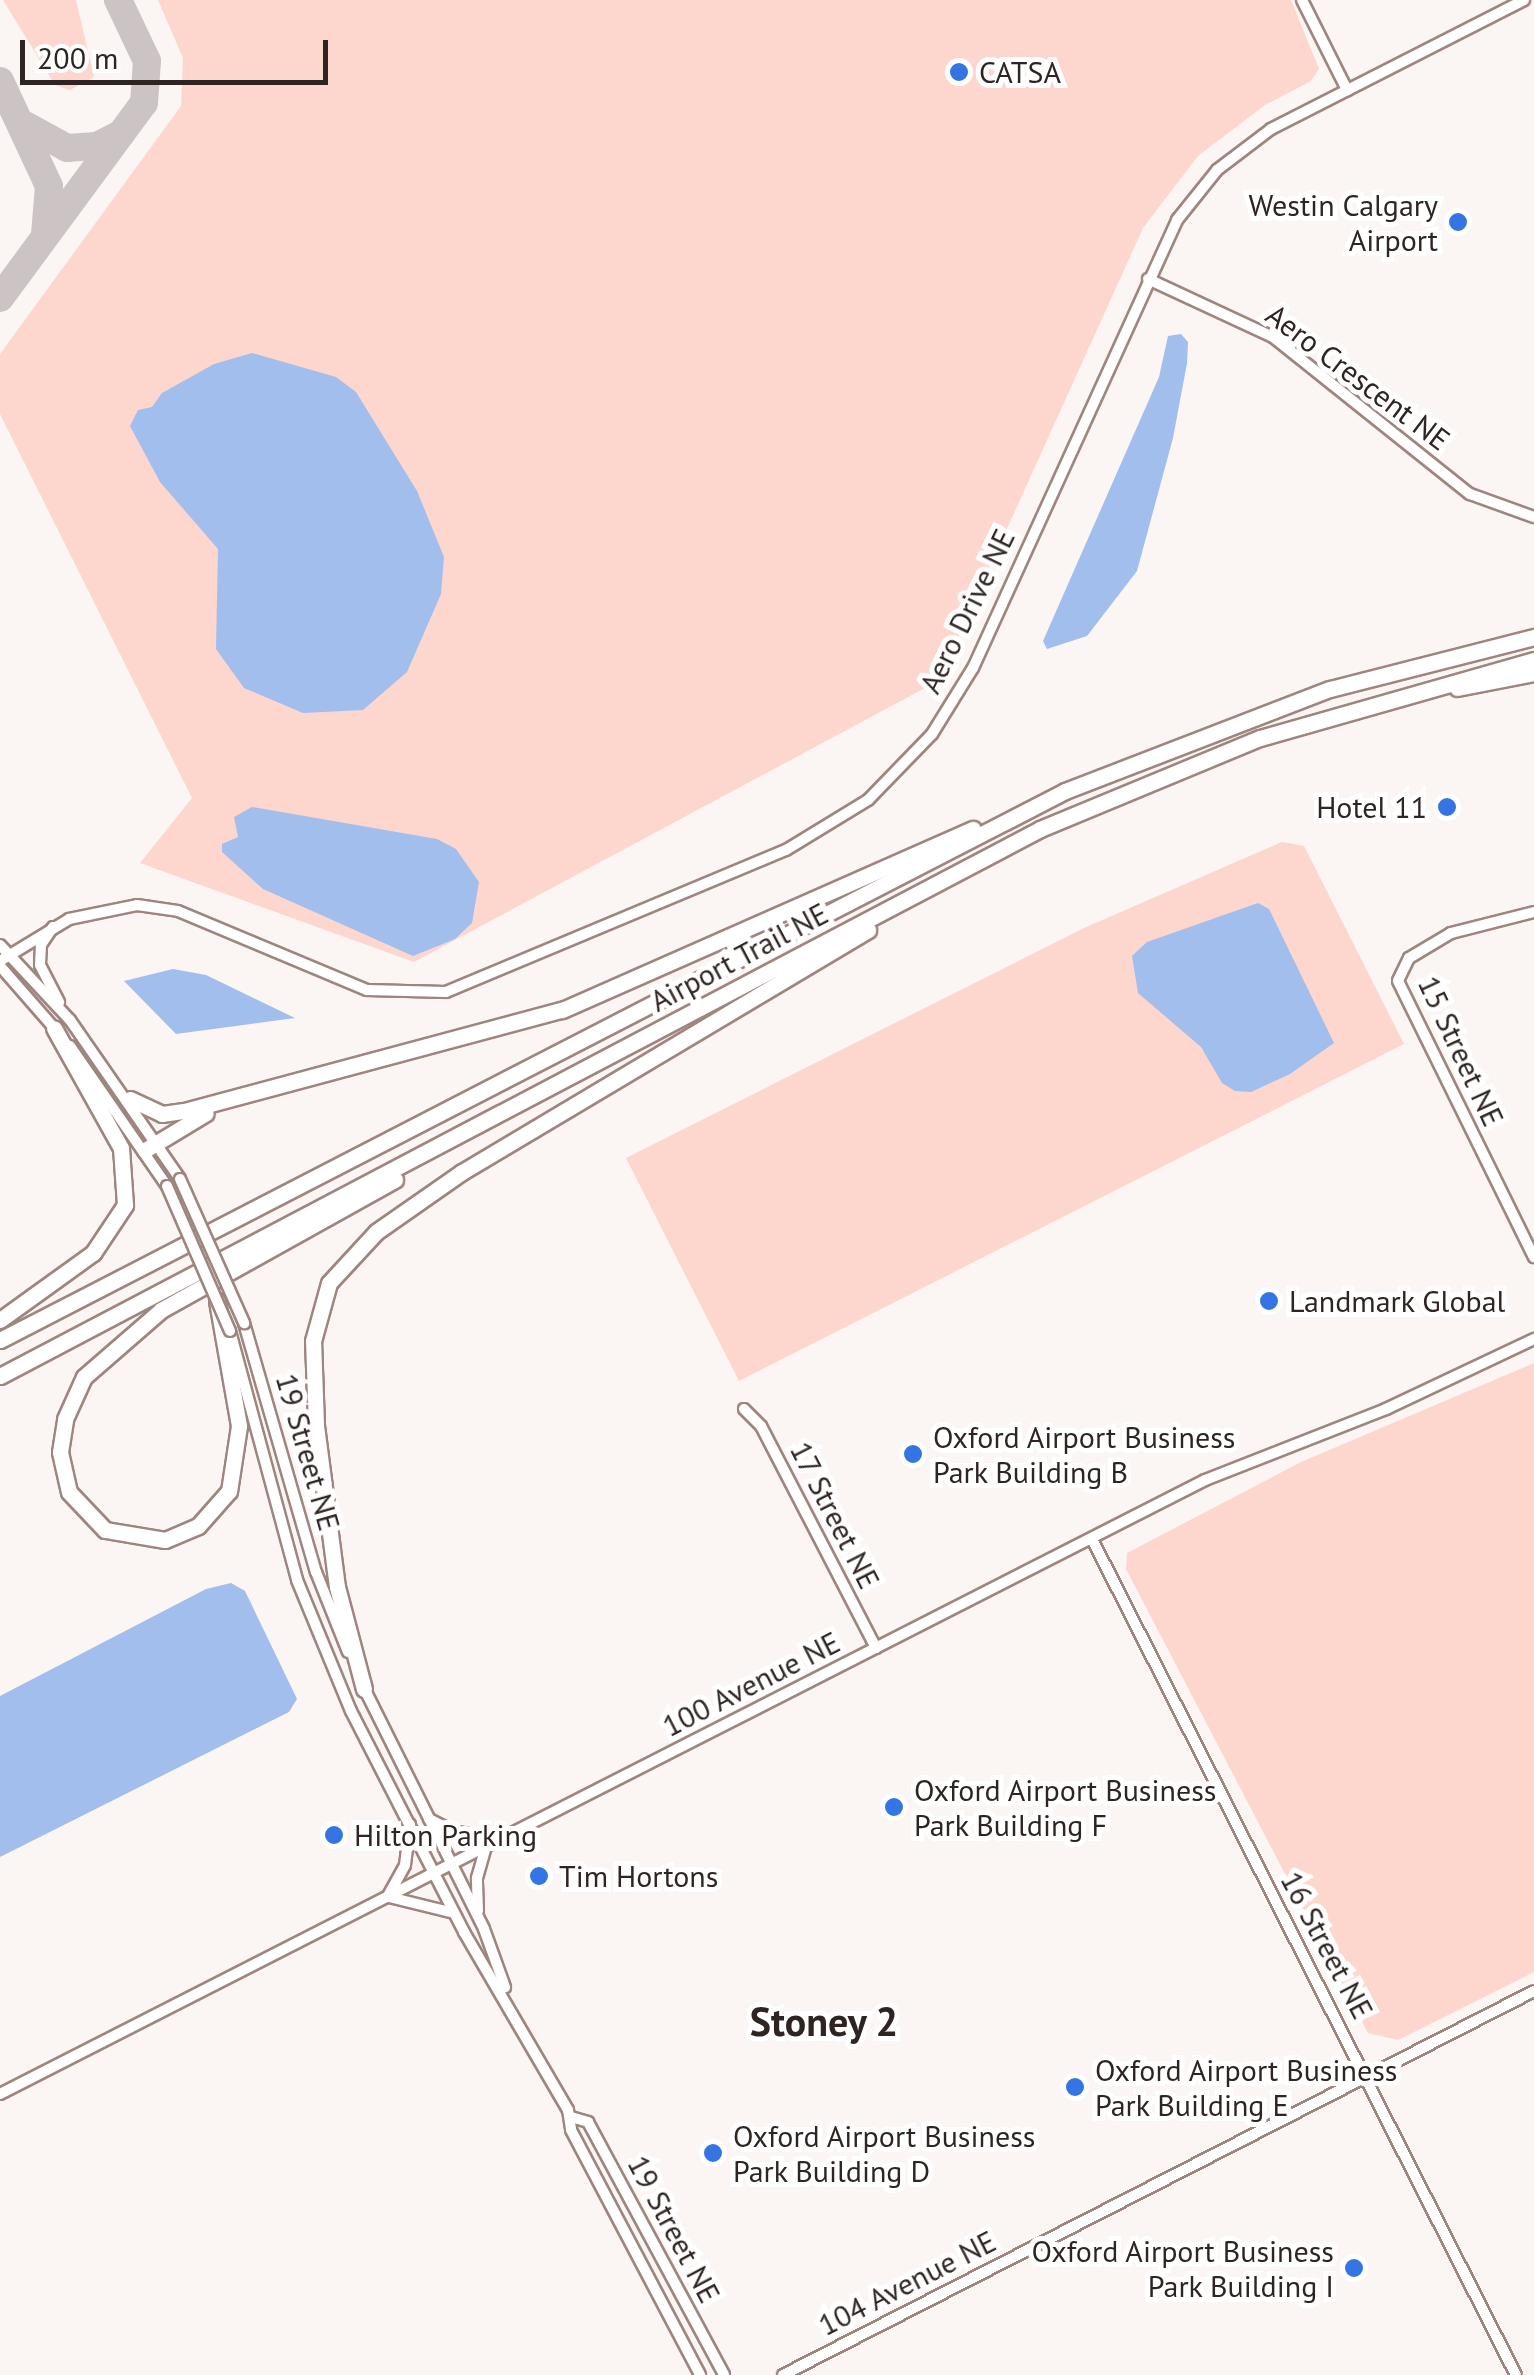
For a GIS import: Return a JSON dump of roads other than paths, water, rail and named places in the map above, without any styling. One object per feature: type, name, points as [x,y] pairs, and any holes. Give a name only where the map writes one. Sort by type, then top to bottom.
[{"type":"highway","points":[[1330,689],[1534,626]]},
{"type":"highway","name":"Airport Trail NE","points":[[0,1340],[1064,792],[1330,689],[1534,637]]},
{"type":"highway","name":"Airport Trail NE","points":[[0,1376],[1040,829],[1260,738],[1534,660]]},
{"type":"highway","points":[[1260,738],[1534,673]]},
{"type":"highway","points":[[130,1099],[162,1114],[238,1098],[562,1010],[1064,792]]},
{"type":"highway","points":[[364,1689],[326,1527],[313,1380],[320,1302],[349,1255],[518,1136],[1040,829]]},
{"type":"highway","points":[[0,1320],[93,1252],[125,1205],[121,1148],[54,1028]]},
{"type":"highway","points":[[152,1146],[238,1098]]},
{"type":"highway","points":[[215,1287],[226,1333],[239,1426],[229,1491],[198,1526],[165,1540],[105,1530],[70,1492],[60,1452],[74,1398],[101,1358],[161,1310],[377,1192],[465,1134]]},
{"type":"street","points":[[1302,0],[1348,90]]},
{"type":"street","name":"Aero Drive NE","points":[[2,956],[55,925],[118,905],[157,906],[345,984],[422,995],[472,983],[786,850],[868,800],[932,734],[973,668],[1148,279],[1177,220],[1217,170],[1272,129],[1524,0]]},
{"type":"street","name":"Aero Crescent NE","points":[[1148,279],[1273,338],[1470,494],[1534,517]]},
{"type":"street","name":"15 Street NE","points":[[1534,912],[1450,934],[1409,958],[1398,973],[1401,996],[1534,1256]]},
{"type":"street","points":[[55,925],[40,946],[40,965],[70,1020]]},
{"type":"street","name":"19 Street NE","points":[[2,956],[70,1020],[130,1099],[215,1287]]},
{"type":"street","name":"19 Street NE","points":[[2,956],[54,1028],[180,1179],[244,1323],[316,1572],[364,1689],[478,1918],[512,2007]]},
{"type":"street","name":"19 Street NE","points":[[226,1333],[297,1580],[351,1711],[455,1914],[572,2117],[572,2130],[700,2375]]},
{"type":"street","name":"100 Avenue NE","points":[[0,2094],[1205,1480],[1401,1403],[1534,1339]]},
{"type":"street","name":"17 Street NE","points":[[744,1410],[762,1426],[876,1648]]},
{"type":"street","name":"16 Street NE","points":[[1092,1539],[1368,2076],[1516,2375]]},
{"type":"street","points":[[427,1817],[455,1832],[504,1836]]},
{"type":"street","points":[[410,1824],[405,1864],[388,1897],[455,1914]]},
{"type":"street","points":[[478,1918],[477,1878],[486,1846]]},
{"type":"street","name":"104 Avenue NE","points":[[783,2375],[1534,1990]]},
{"type":"street","name":"19 Street NE","points":[[572,2117],[588,2122],[724,2375]]},
{"type":"water","points":[[1181,334],[1188,342],[1187,363],[1173,438],[1137,571],[1087,636],[1047,649],[1043,641],[1159,377],[1168,336]]},
{"type":"water","points":[[252,353],[336,377],[356,392],[417,491],[444,557],[441,594],[407,672],[363,710],[303,713],[244,688],[216,649],[218,549],[160,482],[130,426],[138,410],[152,407],[162,393],[214,364]]},
{"type":"water","points":[[252,807],[437,839],[456,849],[479,882],[472,923],[455,939],[413,956],[263,889],[222,852],[222,844],[238,837],[234,817]]},
{"type":"water","points":[[1258,903],[1269,909],[1334,1043],[1290,1074],[1251,1092],[1235,1091],[1222,1083],[1201,1047],[1138,993],[1132,956],[1147,942]]},
{"type":"water","points":[[173,969],[206,975],[295,1018],[176,1034],[124,981]]},
{"type":"water","points":[[231,1583],[245,1591],[297,1699],[289,1712],[0,1857],[0,1696],[206,1589]]},
{"type":"place","name":"CATSA","points":[[959,72]]},
{"type":"place","name":"Westin Calgary Airport","points":[[1458,222]]},
{"type":"place","name":"Hotel 11","points":[[1447,807]]},
{"type":"place","name":"Landmark Global","points":[[1269,1301]]},
{"type":"place","name":"Oxford Airport Business Park Building B","points":[[913,1454]]},
{"type":"place","name":"Oxford Airport Business Park Building F","points":[[894,1807]]},
{"type":"place","name":"Hilton Parking","points":[[334,1835]]},
{"type":"place","name":"Tim Hortons","points":[[539,1876]]},
{"type":"place","name":"Oxford Airport Business Park Building E","points":[[1075,2087]]},
{"type":"place","name":"Oxford Airport Business Park Building D","points":[[713,2153]]},
{"type":"place","name":"Oxford Airport Business Park Building I","points":[[1354,2268]]},
{"type":"district","name":"Stoney 2","points":[[824,2021]]}]
